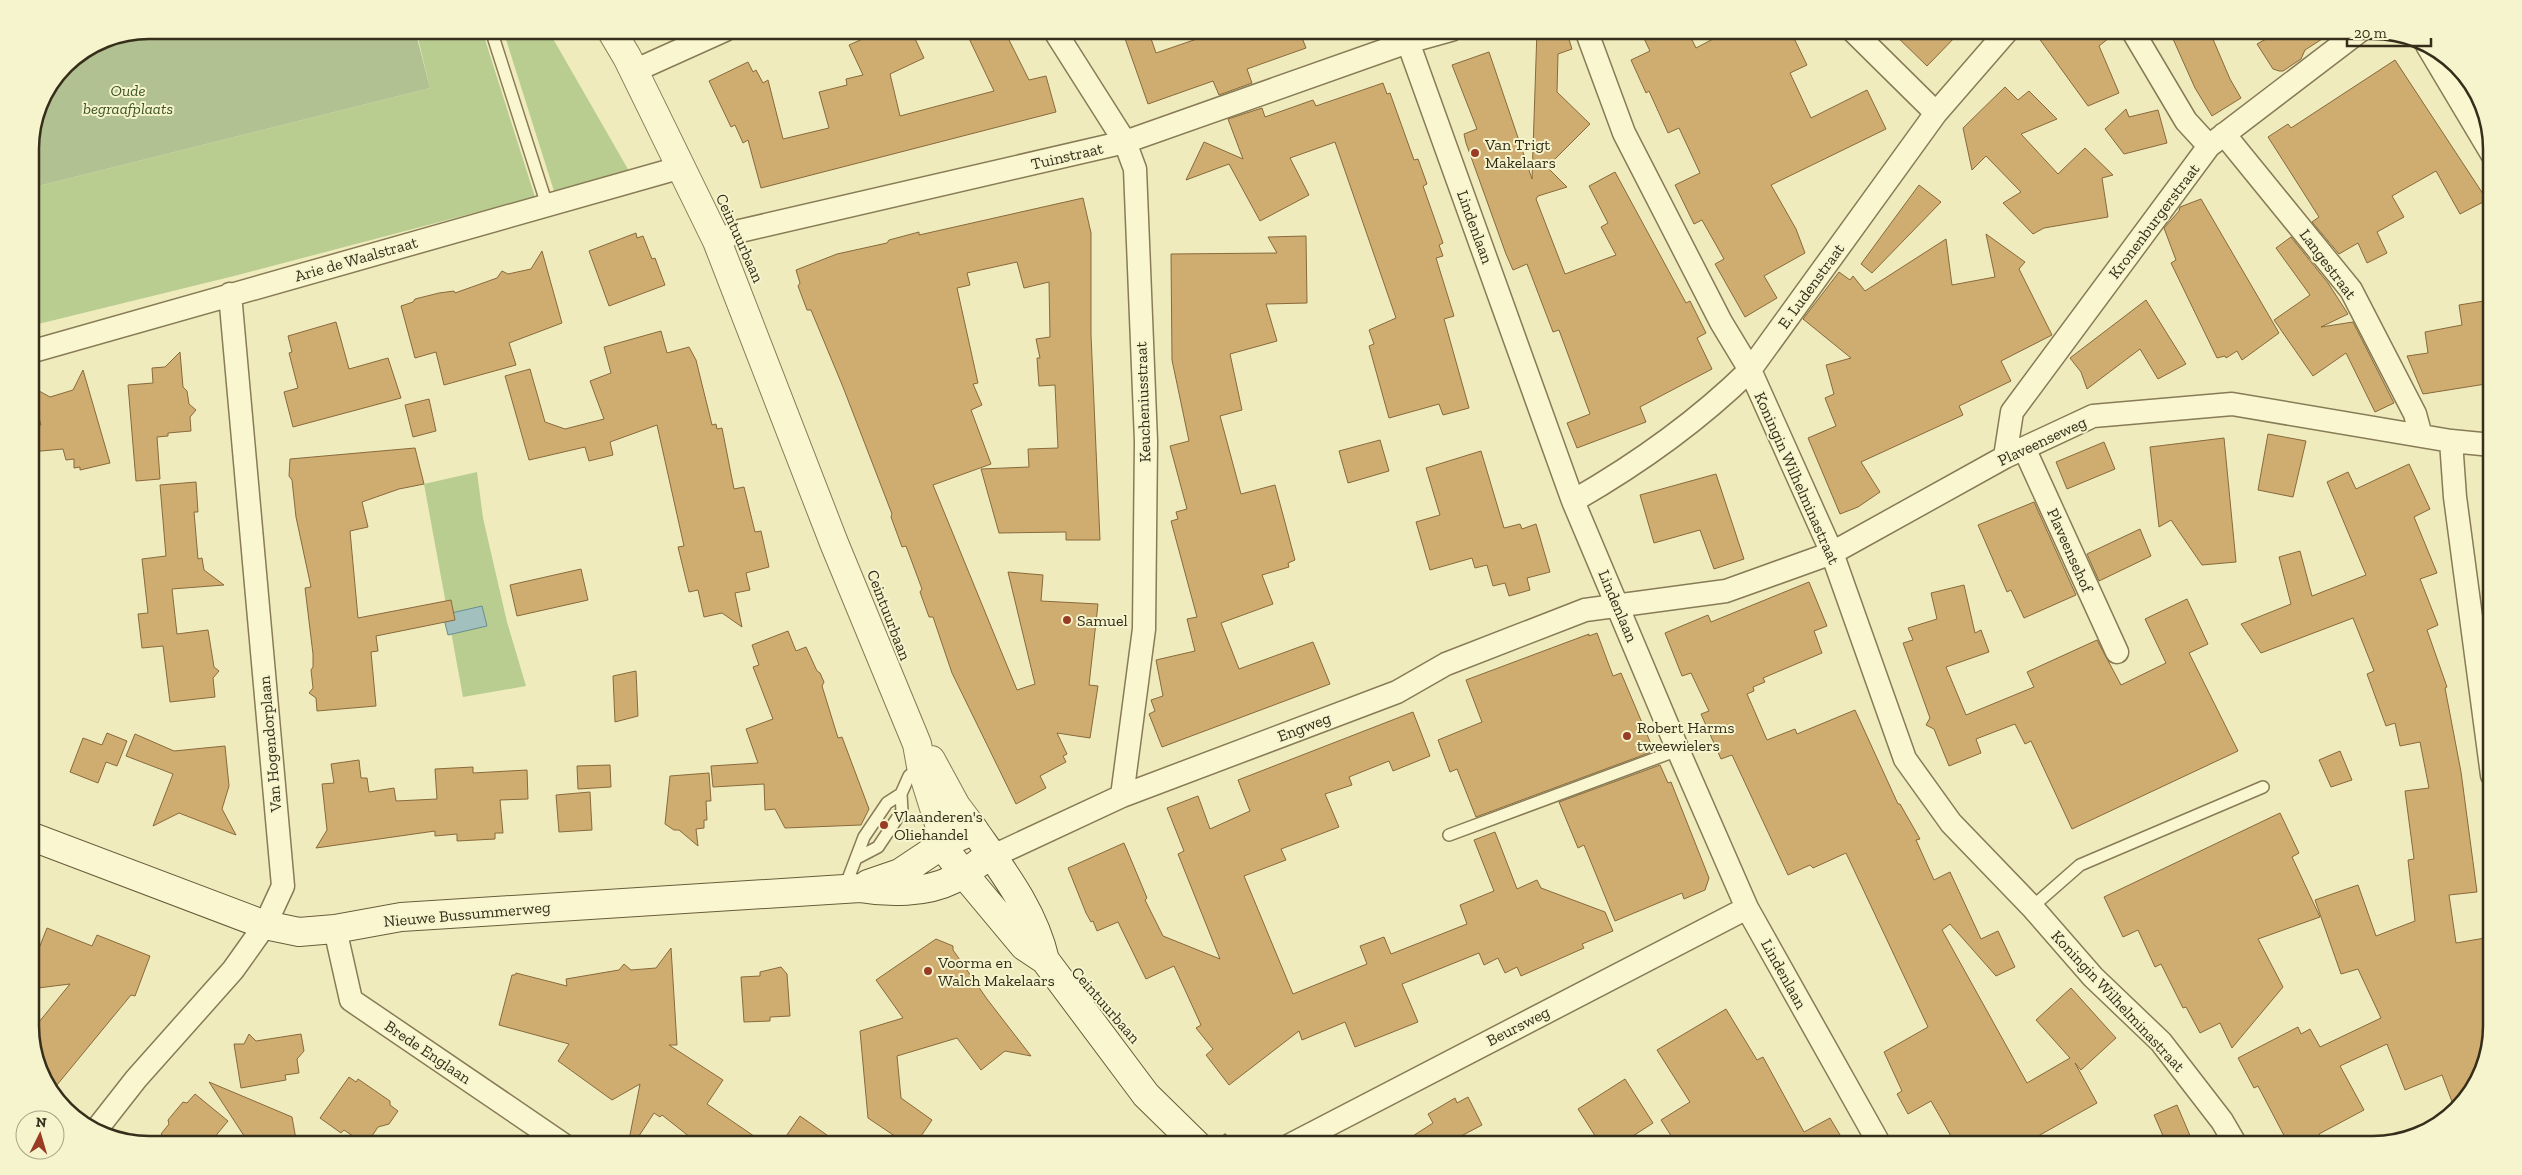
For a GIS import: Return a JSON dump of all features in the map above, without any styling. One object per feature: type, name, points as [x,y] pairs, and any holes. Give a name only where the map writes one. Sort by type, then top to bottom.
[{"type":"main road","name":"Ceintuurbaan","points":[[616,39],[634,71],[717,240],[834,544],[924,757],[944,843],[950,856],[1024,946],[1045,960],[1146,1095],[1188,1136]]},
{"type":"main road","name":"Ceintuurbaan","points":[[924,757],[956,806],[1004,871],[1040,938],[1045,960]]},
{"type":"main road","name":"Nieuwe Bussummerweg","points":[[852,889],[900,873],[944,843],[974,830]]},
{"type":"main road","name":"Nieuwe Bussummerweg","points":[[39,839],[265,925],[299,932],[335,929],[401,916],[852,889],[874,891],[921,889],[951,881],[991,854]]},
{"type":"street","points":[[634,71],[705,39]]},
{"type":"street","name":"Keucheniusstraat","points":[[1060,39],[1125,142],[1135,170],[1146,441],[1144,629],[1122,796]]},
{"type":"street","name":"Tuinstraat","points":[[717,240],[740,231],[1125,142],[1419,39]]},
{"type":"street","name":"Koningin Wilhelminastraat","points":[[1589,39],[1624,133],[1722,322],[1750,370],[1832,553],[1905,759],[1951,823],[2032,907],[2093,977],[2161,1042],[2222,1121],[2231,1136]]},
{"type":"street","points":[[1861,39],[1936,113]]},
{"type":"street","name":"E. Ludenstraat","points":[[1573,501],[1668,438],[1713,404],[1750,370],[1936,113],[2000,39]]},
{"type":"street","name":"Langestraat","points":[[2137,39],[2186,121],[2216,140],[2351,290],[2415,414],[2421,436]]},
{"type":"street","name":"Kronenburgerstraat","points":[[2014,453],[2012,412],[2216,140],[2349,39]]},
{"type":"street","name":"Lindenlaan","points":[[1408,42],[1573,501],[1678,750],[1747,908],[1875,1136]]},
{"type":"street","points":[[2433,56],[2483,139]]},
{"type":"street","name":"Arie de Waalstraat","points":[[39,349],[682,167]]},
{"type":"street","name":"Van Hogendorplaan","points":[[100,1125],[136,1079],[234,970],[265,925],[283,886],[230,294]]},
{"type":"street","name":"Plaveenseweg","points":[[1618,607],[1726,591],[1832,553],[2014,453],[2093,416],[2232,404],[2451,441],[2483,444]]},
{"type":"street","points":[[2451,441],[2455,498],[2483,708]]},
{"type":"street","name":"Plaveensehof","points":[[2014,453],[2117,652]]},
{"type":"street","name":"Engweg","points":[[991,854],[1004,851],[1122,796],[1397,692],[1446,664],[1585,610],[1618,607]]},
{"type":"street","name":"Beursweg","points":[[1307,1136],[1747,908]]},
{"type":"street","name":"Brede Englaan","points":[[335,929],[351,1000],[551,1136]]},
{"type":"lane","points":[[495,39],[547,205]]},
{"type":"lane","points":[[1449,835],[1678,750]]},
{"type":"lane","points":[[857,858],[878,847],[902,811],[901,794],[909,776],[924,757]]},
{"type":"lane","points":[[2032,907],[2080,865],[2262,787]]},
{"type":"lane","points":[[852,889],[857,858],[864,837],[887,804],[901,794]]},
{"type":"path","points":[[1220,1131],[1225,1136]]},
{"type":"green space","name":"Oude begraafplaats","points":[[141,39],[417,39],[430,88],[39,186],[39,141],[42,120],[53,94],[66,76],[82,61],[100,50],[127,41]]},
{"type":"green space","points":[[418,39],[485,39],[535,197],[234,276],[39,324],[39,186],[430,88]]},
{"type":"green space","points":[[506,39],[553,39],[629,171],[554,191]]},
{"type":"green space","points":[[477,472],[483,518],[507,622],[526,686],[463,697],[424,484]]},
{"type":"water","points":[[482,606],[487,626],[448,635],[443,615]]},
{"type":"building","points":[[863,39],[915,39],[924,58],[890,74],[900,116],[994,91],[969,39],[1008,39],[1029,80],[1046,76],[1056,112],[761,188],[748,140],[743,143],[735,125],[731,127],[709,81],[748,62],[753,72],[756,70],[763,83],[768,80],[783,139],[829,128],[819,92],[847,85],[846,79],[863,75],[849,45]]},
{"type":"building","points":[[1125,39],[1151,39],[1156,53],[1197,39],[1302,39],[1306,48],[1247,69],[1252,83],[1219,95],[1213,81],[1148,104]]},
{"type":"building","points":[[1537,39],[1569,39],[1572,49],[1558,54],[1557,92],[1590,124],[1547,167],[1567,187],[1538,196],[1536,199],[1565,274],[1616,255],[1601,227],[1608,223],[1589,186],[1615,172],[1686,303],[1690,301],[1706,333],[1697,338],[1712,369],[1640,407],[1646,422],[1577,448],[1567,423],[1590,414],[1559,330],[1553,332],[1527,264],[1513,270],[1506,254],[1466,143],[1464,134],[1477,129],[1452,65],[1489,52],[1532,179]]},
{"type":"building","points":[[1644,39],[1692,39],[1696,48],[1713,39],[1794,39],[1807,65],[1790,73],[1811,118],[1867,90],[1886,129],[1771,185],[1796,229],[1805,253],[1764,276],[1777,298],[1745,317],[1715,264],[1724,259],[1702,220],[1694,224],[1675,185],[1700,173],[1679,128],[1668,133],[1649,91],[1646,93],[1631,60],[1650,51]]},
{"type":"building","points":[[1899,39],[1953,39],[1927,66]]},
{"type":"building","points":[[2040,39],[2108,39],[2099,46],[2119,93],[2088,106]]},
{"type":"building","points":[[2173,39],[2213,39],[2230,79],[2241,98],[2212,116],[2195,88]]},
{"type":"building","points":[[2266,39],[2322,39],[2305,50],[2301,59],[2283,71],[2273,69],[2257,44]]},
{"type":"building","points":[[2395,60],[2483,194],[2483,202],[2460,214],[2436,171],[2392,196],[2404,217],[2377,232],[2387,253],[2367,263],[2358,243],[2339,254],[2312,222],[2319,217],[2268,137],[2288,124],[2291,128]]},
{"type":"building","points":[[1383,83],[1387,94],[1390,93],[1414,160],[1418,159],[1427,184],[1423,186],[1443,243],[1439,245],[1443,256],[1436,258],[1454,316],[1444,319],[1469,408],[1443,415],[1439,404],[1389,418],[1369,346],[1374,344],[1369,330],[1396,318],[1335,142],[1290,158],[1309,195],[1260,221],[1229,164],[1186,180],[1204,142],[1243,159],[1228,119],[1262,108],[1265,117],[1313,100],[1316,106]]},
{"type":"building","points":[[2005,87],[2018,100],[2029,91],[2057,119],[2021,134],[2058,174],[2085,148],[2113,175],[2102,178],[2108,217],[2044,228],[2033,234],[2003,203],[2021,192],[1986,156],[1972,170],[1963,128]]},
{"type":"building","points":[[2126,109],[2129,117],[2158,110],[2167,143],[2124,154],[2105,129]]},
{"type":"building","points":[[1919,185],[1941,202],[1872,273],[1861,264]]},
{"type":"building","points":[[1083,198],[1091,233],[1091,335],[1100,540],[1066,540],[1066,532],[999,533],[981,469],[1029,467],[1028,449],[1058,448],[1055,385],[1039,386],[1037,358],[1040,358],[1036,339],[1050,337],[1049,282],[1024,288],[1017,262],[967,273],[970,285],[957,288],[978,383],[973,384],[982,405],[971,410],[991,464],[933,485],[1017,690],[1035,684],[1008,572],[1043,575],[1041,601],[1098,604],[1089,685],[1098,686],[1090,738],[1057,733],[1067,754],[1063,756],[1066,762],[1040,776],[1046,788],[1016,804],[952,673],[933,617],[929,617],[920,592],[922,589],[906,546],[902,547],[891,517],[892,514],[843,387],[811,310],[807,310],[798,286],[800,283],[796,270],[837,254],[887,243],[889,240],[919,232],[919,235]]},
{"type":"building","points":[[2201,199],[2279,333],[2242,360],[2237,351],[2226,358],[2225,356],[2217,358],[2171,263],[2176,260],[2164,228],[2179,211],[2180,207]]},
{"type":"building","points":[[636,233],[637,238],[643,236],[652,259],[655,258],[665,285],[609,306],[589,251]]},
{"type":"building","points":[[1986,234],[2025,262],[2019,269],[2052,335],[2001,361],[2011,381],[1959,406],[1963,415],[1861,462],[1880,492],[1858,507],[1840,514],[1808,438],[1836,426],[1825,398],[1834,394],[1826,365],[1851,358],[1803,319],[1839,272],[1850,280],[1853,276],[1865,291],[1946,239],[1952,285],[1995,277]]},
{"type":"building","points":[[1306,236],[1307,303],[1266,304],[1277,341],[1230,354],[1242,410],[1220,416],[1241,494],[1275,485],[1295,560],[1288,563],[1289,567],[1262,575],[1273,604],[1221,623],[1239,669],[1313,642],[1330,684],[1162,747],[1149,714],[1155,711],[1151,700],[1163,696],[1156,660],[1195,651],[1187,619],[1197,617],[1171,521],[1178,519],[1176,512],[1187,509],[1170,446],[1189,441],[1172,360],[1171,254],[1277,253],[1268,237]]},
{"type":"building","points":[[2291,237],[2328,283],[2348,314],[2321,327],[2353,322],[2394,403],[2375,412],[2346,353],[2313,376],[2274,320],[2310,295],[2276,248]]},
{"type":"building","points":[[542,251],[562,323],[509,343],[516,365],[444,385],[436,352],[415,358],[401,306],[413,302],[415,299],[439,293],[454,291],[455,293],[497,278],[502,271],[508,274],[531,269]]},
{"type":"building","points":[[2146,300],[2186,364],[2158,379],[2140,349],[2087,389],[2081,372],[2070,358]]},
{"type":"building","points":[[2483,301],[2483,384],[2423,394],[2407,356],[2428,353],[2425,332],[2462,325],[2459,305]]},
{"type":"building","points":[[336,322],[349,369],[388,358],[401,398],[293,427],[284,392],[298,388],[289,353],[292,352],[288,336]]},
{"type":"building","points":[[661,331],[667,353],[689,347],[696,360],[712,425],[716,424],[717,429],[722,428],[734,489],[744,487],[755,532],[761,531],[769,567],[746,573],[750,590],[735,593],[742,627],[722,613],[704,617],[698,590],[689,592],[678,547],[684,546],[657,425],[610,442],[613,455],[589,461],[585,447],[529,460],[505,376],[530,369],[545,422],[565,429],[604,419],[590,381],[611,373],[604,347]]},
{"type":"building","points":[[180,352],[183,387],[187,391],[189,404],[196,410],[190,417],[191,431],[168,433],[168,436],[157,437],[160,479],[136,481],[128,385],[153,383],[152,368],[165,367]]},
{"type":"building","points":[[83,370],[110,463],[80,470],[80,467],[74,468],[74,459],[66,460],[63,449],[39,451],[39,425],[41,425],[39,418],[39,391],[50,397],[73,390]]},
{"type":"building","points":[[429,399],[436,431],[413,437],[405,405]]},
{"type":"building","points":[[2268,434],[2306,441],[2293,497],[2258,490]]},
{"type":"building","points":[[2224,438],[2236,562],[2202,565],[2171,520],[2159,527],[2150,447]]},
{"type":"building","points":[[1380,440],[1389,471],[1348,483],[1339,451]]},
{"type":"building","points":[[2104,442],[2115,469],[2067,489],[2056,462]]},
{"type":"building","points":[[415,448],[424,484],[399,489],[362,502],[368,527],[350,531],[358,618],[451,600],[455,620],[376,636],[378,651],[371,652],[376,706],[317,711],[316,698],[309,693],[313,688],[311,670],[313,667],[313,654],[305,588],[311,587],[296,517],[292,480],[289,476],[290,459]]},
{"type":"building","points":[[1481,451],[1504,528],[1520,524],[1522,529],[1536,524],[1550,572],[1527,578],[1530,590],[1509,596],[1505,583],[1493,586],[1487,565],[1475,568],[1472,558],[1430,570],[1416,522],[1440,515],[1426,468]]},
{"type":"building","points":[[2409,464],[2430,509],[2414,517],[2437,573],[2420,579],[2438,625],[2427,630],[2447,687],[2445,688],[2461,772],[2477,892],[2449,895],[2456,943],[2483,938],[2483,1034],[2480,1055],[2475,1068],[2469,1081],[2452,1103],[2442,1075],[2405,1090],[2387,1044],[2340,1066],[2364,1110],[2319,1134],[2320,1136],[2284,1136],[2258,1086],[2254,1088],[2238,1058],[2298,1027],[2301,1034],[2310,1029],[2320,1047],[2381,1018],[2358,969],[2341,974],[2315,900],[2358,885],[2376,936],[2415,921],[2408,860],[2414,859],[2405,791],[2429,788],[2420,742],[2400,746],[2395,723],[2386,726],[2367,674],[2374,671],[2353,618],[2261,653],[2241,624],[2291,604],[2279,557],[2300,551],[2312,596],[2366,575],[2327,482],[2348,472],[2356,489]]},
{"type":"building","points":[[1716,474],[1744,559],[1714,569],[1700,530],[1654,543],[1640,495]]},
{"type":"building","points":[[196,482],[198,512],[194,512],[198,559],[202,558],[204,570],[224,585],[172,589],[177,634],[208,630],[214,667],[219,671],[213,678],[215,697],[170,702],[163,646],[142,648],[138,614],[148,613],[142,559],[166,556],[160,485]]},
{"type":"building","points":[[2034,502],[2076,595],[2024,618],[2011,590],[2007,592],[1978,525]]},
{"type":"building","points":[[2140,529],[2151,556],[2099,581],[2087,554]]},
{"type":"building","points":[[581,569],[588,600],[517,616],[510,585]]},
{"type":"building","points":[[1809,582],[1827,626],[1814,631],[1822,653],[1763,678],[1765,682],[1753,687],[1754,691],[1747,694],[1767,740],[1795,729],[1797,734],[1855,710],[1898,804],[1900,804],[1920,839],[1916,840],[1934,880],[1950,872],[1981,939],[1998,931],[2015,967],[1996,976],[1950,924],[1942,930],[2027,1083],[2070,1058],[2036,1020],[2071,988],[2116,1038],[2081,1070],[2075,1063],[2097,1103],[2038,1136],[1951,1136],[1931,1101],[1908,1114],[1897,1094],[1902,1091],[1884,1052],[1928,1027],[1846,853],[1813,868],[1810,865],[1788,875],[1732,755],[1721,759],[1701,714],[1709,711],[1691,673],[1682,676],[1665,633],[1708,615],[1711,622]]},
{"type":"building","points":[[1964,585],[1975,633],[1981,630],[1989,652],[1946,667],[1966,715],[2034,687],[2027,672],[2097,640],[2121,685],[2166,663],[2145,619],[2187,599],[2208,644],[2189,653],[2238,751],[2072,829],[2031,741],[2025,744],[2015,724],[1976,739],[1981,753],[1949,766],[1934,729],[1926,725],[1930,718],[1903,643],[1913,640],[1908,628],[1937,619],[1931,593]]},
{"type":"building","points":[[788,631],[796,651],[806,647],[824,682],[822,686],[838,738],[842,737],[869,809],[861,825],[785,828],[775,809],[765,810],[764,784],[713,787],[711,766],[758,763],[746,729],[773,719],[753,667],[759,665],[752,645]]},
{"type":"building","points":[[1597,633],[1613,676],[1621,673],[1654,751],[1476,817],[1457,769],[1450,772],[1438,740],[1482,722],[1466,680],[1589,634],[1589,636]]},
{"type":"building","points":[[636,671],[638,716],[615,722],[613,676]]},
{"type":"building","points":[[1413,712],[1430,756],[1393,771],[1389,761],[1349,777],[1352,785],[1325,794],[1339,827],[1281,849],[1286,860],[1244,876],[1293,994],[1367,964],[1360,946],[1384,937],[1391,954],[1467,924],[1460,905],[1494,891],[1474,840],[1495,832],[1517,889],[1537,880],[1541,888],[1605,912],[1613,931],[1582,944],[1584,948],[1521,976],[1517,967],[1505,973],[1498,958],[1484,965],[1479,953],[1402,984],[1418,1022],[1355,1047],[1345,1022],[1302,1040],[1299,1031],[1229,1085],[1206,1055],[1213,1049],[1196,1028],[1201,1025],[1174,966],[1146,979],[1118,922],[1097,931],[1093,921],[1091,922],[1086,913],[1068,868],[1124,843],[1147,898],[1145,900],[1163,936],[1220,959],[1178,854],[1184,851],[1167,808],[1198,796],[1210,829],[1250,811],[1238,780]]},
{"type":"building","points":[[107,733],[127,741],[117,766],[106,762],[98,783],[70,772],[83,738],[102,745]]},
{"type":"building","points":[[135,734],[174,751],[225,746],[229,786],[222,809],[236,835],[179,813],[153,826],[173,774],[126,756]]},
{"type":"building","points":[[2340,751],[2352,780],[2331,787],[2319,760]]},
{"type":"building","points":[[359,760],[361,778],[367,778],[369,792],[394,788],[396,801],[437,799],[435,769],[473,767],[473,773],[527,770],[528,799],[500,800],[503,833],[495,833],[495,839],[457,841],[457,834],[435,836],[435,831],[316,848],[327,830],[322,784],[334,783],[331,764]]},
{"type":"building","points":[[610,765],[611,787],[578,789],[577,766]]},
{"type":"building","points":[[1660,765],[1668,783],[1671,782],[1709,878],[1705,890],[1684,899],[1682,893],[1615,921],[1584,845],[1578,848],[1559,802]]},
{"type":"building","points":[[709,773],[711,801],[706,801],[707,820],[704,820],[704,828],[696,829],[698,846],[679,830],[674,830],[665,824],[670,776]]},
{"type":"building","points":[[590,792],[592,830],[559,832],[556,795]]},
{"type":"building","points":[[2280,813],[2299,853],[2292,857],[2320,917],[2258,939],[2283,987],[2232,1048],[2220,1023],[2200,1033],[2186,1007],[2183,1008],[2161,964],[2155,967],[2138,930],[2123,937],[2104,897]]},
{"type":"building","points":[[47,928],[92,946],[97,935],[150,956],[135,996],[131,995],[56,1086],[42,1055],[39,1022],[70,984],[39,988],[39,948]]},
{"type":"building","points":[[936,939],[953,946],[953,950],[987,999],[1031,1056],[1005,1051],[981,1070],[957,1038],[897,1056],[901,1098],[932,1120],[921,1136],[895,1136],[868,1118],[860,1031],[903,1018],[876,980]]},
{"type":"building","points":[[671,948],[677,1045],[669,1045],[723,1080],[707,1104],[754,1136],[689,1136],[662,1115],[660,1117],[654,1113],[639,1136],[630,1136],[640,1084],[612,1100],[558,1061],[569,1044],[499,1025],[512,975],[516,973],[567,986],[566,979],[619,970],[624,964],[631,970],[656,968]]},
{"type":"building","points":[[781,967],[787,974],[790,1016],[770,1017],[770,1021],[744,1022],[741,977],[760,976],[760,972]]},
{"type":"building","points":[[1726,1009],[1757,1060],[1763,1057],[1804,1132],[1830,1118],[1841,1136],[1671,1136],[1661,1120],[1690,1102],[1657,1050]]},
{"type":"building","points":[[249,1034],[256,1041],[301,1034],[304,1051],[297,1059],[299,1073],[285,1075],[286,1080],[241,1088],[234,1044],[244,1044]]},
{"type":"building","points":[[349,1077],[356,1082],[358,1079],[390,1101],[390,1105],[398,1111],[389,1124],[378,1127],[372,1136],[353,1136],[344,1130],[341,1133],[320,1118]]},
{"type":"building","points":[[1625,1079],[1653,1123],[1633,1136],[1595,1136],[1578,1109]]},
{"type":"building","points":[[209,1082],[292,1117],[295,1136],[244,1136]]},
{"type":"building","points":[[195,1094],[228,1121],[216,1136],[163,1136],[161,1134],[169,1124],[168,1120],[183,1102],[187,1103]]},
{"type":"building","points":[[1468,1097],[1482,1125],[1461,1136],[1413,1136],[1433,1123],[1428,1114],[1455,1098],[1457,1103]]},
{"type":"building","points":[[2177,1105],[2190,1136],[2163,1136],[2154,1115]]},
{"type":"building","points":[[800,1116],[828,1136],[786,1136]]},
{"type":"place","name":"Van Trigt Makelaars","points":[[1475,153]]},
{"type":"place","name":"Samuel","points":[[1067,620]]},
{"type":"place","name":"Robert Harms tweewielers","points":[[1627,736]]},
{"type":"place","name":"Vlaanderen's Oliehandel","points":[[884,825]]},
{"type":"place","name":"Voorma en Walch Makelaars","points":[[928,971]]}]
